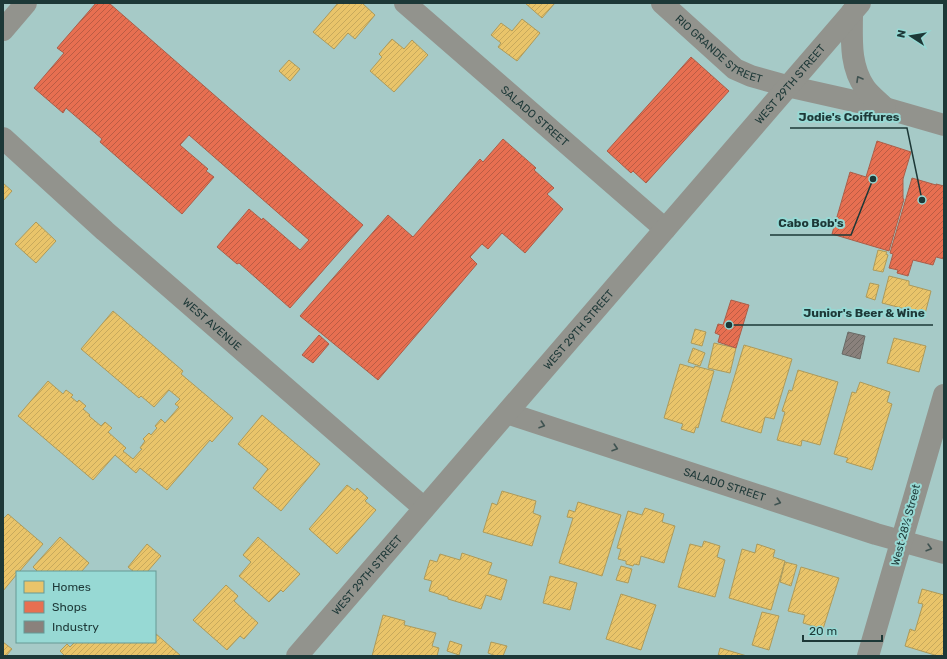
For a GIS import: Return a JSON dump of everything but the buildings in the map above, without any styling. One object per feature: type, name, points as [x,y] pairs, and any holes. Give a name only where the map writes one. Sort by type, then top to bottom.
[{"type":"street","points":[[3,30],[26,3]]},
{"type":"street","name":"SALADO STREET","points":[[405,3],[665,229]]},
{"type":"street","name":"RIO GRANDE STREET","points":[[662,3],[735,69],[750,76],[885,108],[944,125]]},
{"type":"street","points":[[856,7],[852,52],[856,73],[865,89],[885,108]]},
{"type":"street","name":"WEST 29TH STREET","points":[[297,656],[856,7]]},
{"type":"street","name":"WEST AVENUE","points":[[3,138],[105,230],[424,508]]},
{"type":"street","name":"West 28½ Street","points":[[868,656],[944,395]]},
{"type":"street","name":"SALADO STREET","points":[[506,413],[902,541],[944,553]]},
{"type":"place","name":"Cabo Bob's","points":[[873,179]]},
{"type":"place","name":"Jodie's Coiffures","points":[[922,200]]},
{"type":"place","name":"Junior's Beer & Wine","points":[[729,325]]}]
